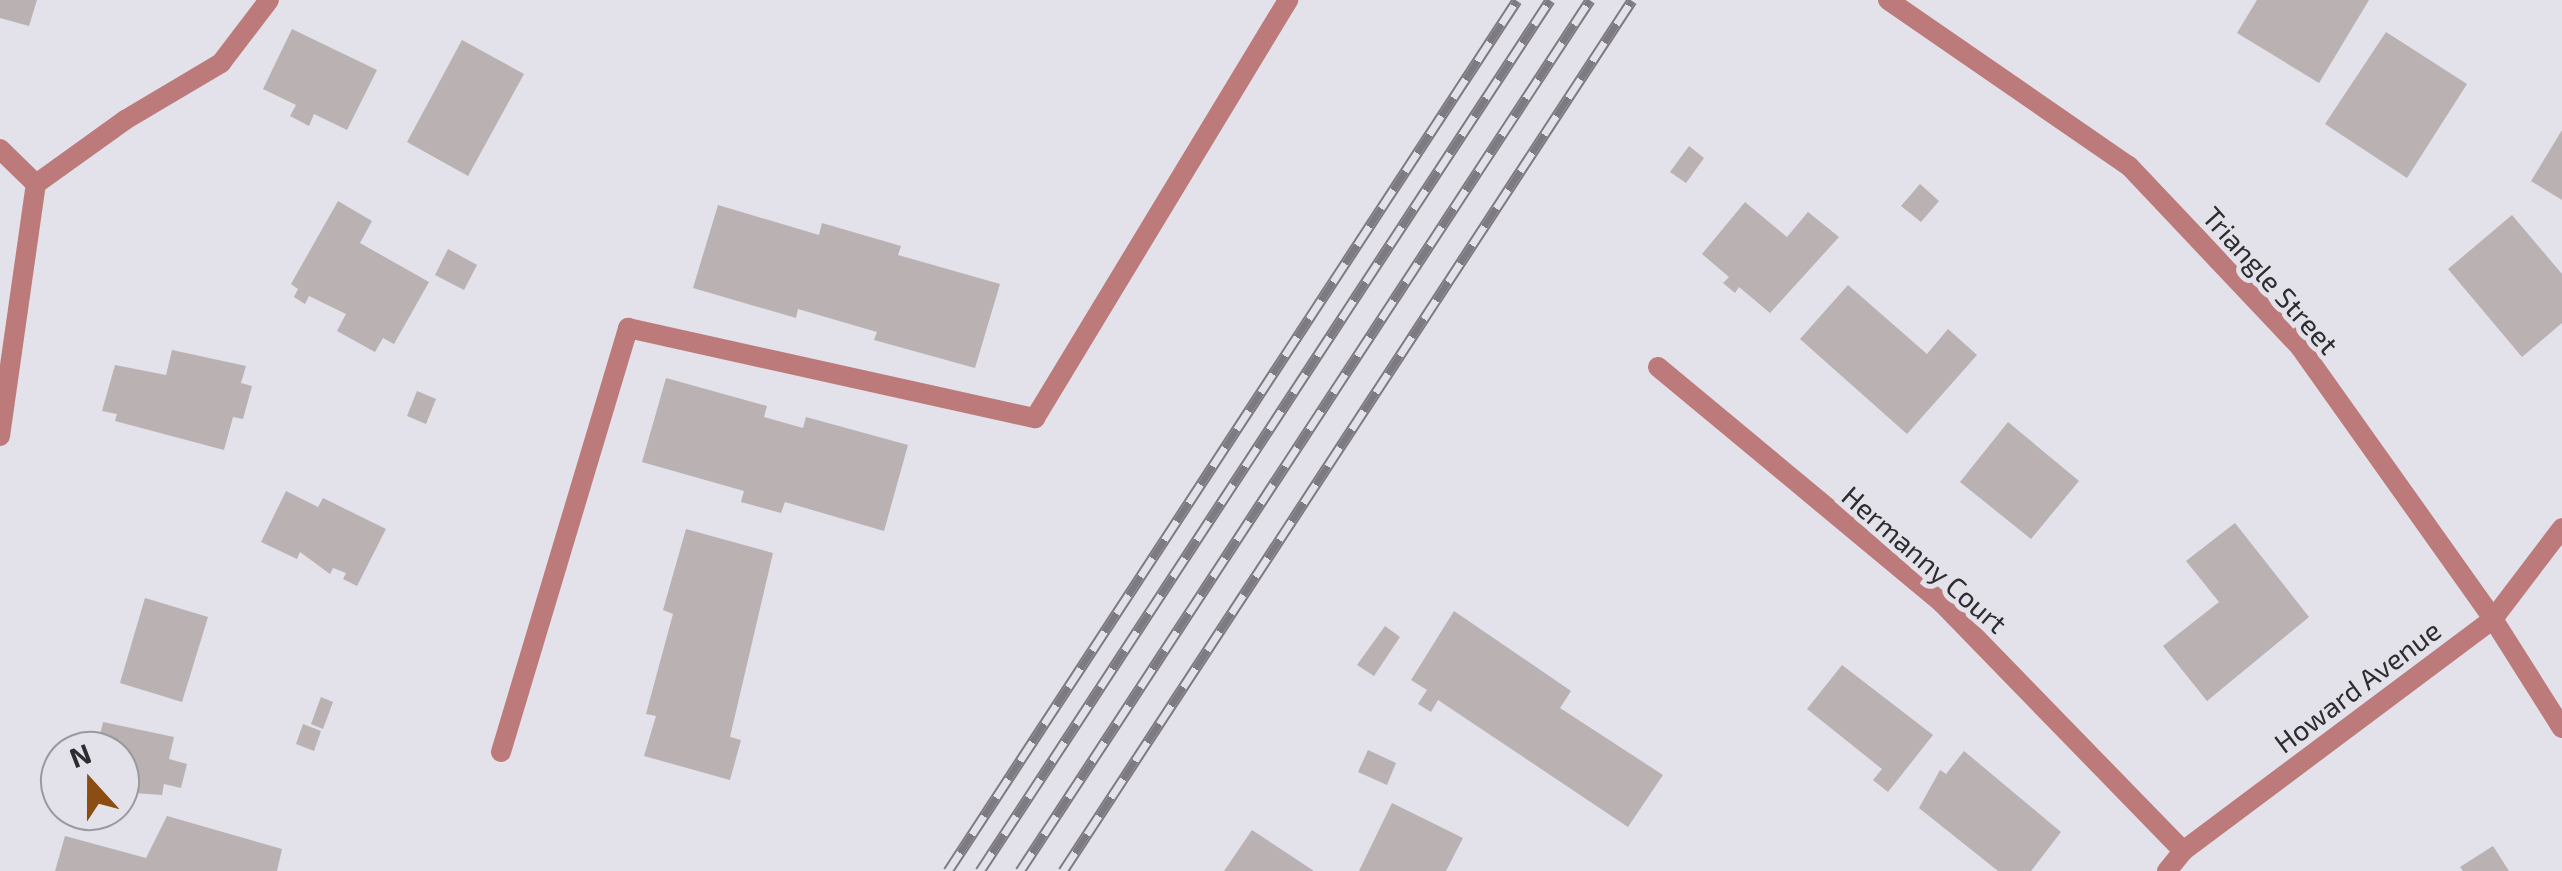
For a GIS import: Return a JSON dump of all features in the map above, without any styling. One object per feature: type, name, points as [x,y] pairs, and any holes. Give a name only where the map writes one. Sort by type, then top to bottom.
[{"type":"street","points":[[0,436],[36,184],[125,120],[221,64],[269,0]]},
{"type":"street","points":[[501,752],[628,328],[1035,418],[1288,0]]},
{"type":"street","name":"Triangle Street","points":[[1888,0],[2129,166],[2300,347],[2493,619],[2562,728]]},
{"type":"street","points":[[0,149],[36,184]]},
{"type":"street","name":"Hermanny Court","points":[[1658,367],[1942,603],[2182,851]]},
{"type":"street","name":"Howard Avenue","points":[[2167,871],[2182,851],[2493,619],[2562,528]]},
{"type":"building","points":[[0,0],[37,0],[29,26],[0,18]]},
{"type":"building","points":[[2257,0],[2369,0],[2319,83],[2237,33]]},
{"type":"building","points":[[292,29],[377,70],[347,130],[314,114],[309,126],[290,116],[296,105],[263,89]]},
{"type":"building","points":[[2386,32],[2467,84],[2407,178],[2325,124]]},
{"type":"building","points":[[462,40],[524,74],[468,176],[407,142]]},
{"type":"building","points":[[2562,130],[2562,200],[2531,181]]},
{"type":"building","points":[[1689,146],[1704,158],[1686,183],[1670,172]]},
{"type":"building","points":[[1920,184],[1939,201],[1921,222],[1901,206]]},
{"type":"building","points":[[338,201],[372,221],[360,243],[429,282],[394,344],[383,338],[375,352],[337,331],[346,314],[309,296],[305,304],[294,297],[298,289],[291,284]]},
{"type":"building","points":[[1745,202],[1787,237],[1808,212],[1839,237],[1770,313],[1739,287],[1735,293],[1723,283],[1729,277],[1702,254]]},
{"type":"building","points":[[718,205],[819,235],[822,223],[901,246],[898,255],[1000,284],[975,368],[874,340],[877,332],[798,309],[796,318],[693,288]]},
{"type":"building","points":[[2512,215],[2562,274],[2562,323],[2522,357],[2448,269]]},
{"type":"building","points":[[448,249],[477,265],[464,290],[435,275]]},
{"type":"building","points":[[1848,285],[1927,354],[1948,329],[1977,355],[1907,434],[1800,339]]},
{"type":"building","points":[[172,350],[246,366],[241,383],[252,386],[243,419],[233,417],[224,450],[115,421],[117,414],[102,411],[115,365],[166,375]]},
{"type":"building","points":[[666,378],[767,406],[764,417],[803,428],[806,417],[908,445],[884,531],[785,502],[781,513],[741,502],[744,491],[642,462]]},
{"type":"building","points":[[417,391],[436,399],[426,424],[407,416]]},
{"type":"building","points":[[2008,422],[2079,481],[2031,539],[1960,482]]},
{"type":"building","points":[[286,491],[318,507],[323,498],[386,529],[357,586],[343,579],[346,573],[333,568],[330,574],[300,552],[297,559],[261,542]]},
{"type":"building","points":[[2235,523],[2309,617],[2207,701],[2163,646],[2219,602],[2186,561]]},
{"type":"building","points":[[686,529],[773,553],[730,737],[741,740],[730,780],[644,756],[656,716],[646,714],[673,614],[663,610]]},
{"type":"building","points":[[145,598],[208,617],[182,702],[120,683]]},
{"type":"building","points":[[1454,611],[1571,691],[1560,708],[1663,775],[1628,827],[1438,700],[1431,712],[1418,704],[1427,690],[1411,680]]},
{"type":"building","points":[[1385,626],[1400,637],[1374,676],[1357,665]]},
{"type":"building","points":[[1842,665],[1933,735],[1888,792],[1873,780],[1882,769],[1807,709]]},
{"type":"building","points":[[321,697],[333,702],[323,729],[311,724]]},
{"type":"building","points":[[103,722],[174,737],[169,759],[187,764],[181,788],[164,784],[162,795],[140,793],[140,731],[101,731]]},
{"type":"building","points":[[303,724],[321,731],[314,751],[296,744]]},
{"type":"building","points":[[1368,750],[1396,763],[1387,785],[1358,772]]},
{"type":"building","points":[[1964,751],[2061,832],[2031,871],[1998,871],[1919,808],[1940,770],[1946,774]]},
{"type":"building","points":[[1392,803],[1463,838],[1446,871],[1359,871]]},
{"type":"building","points":[[167,816],[282,849],[277,871],[55,871],[65,836],[146,858]]},
{"type":"building","points":[[1252,830],[1314,871],[1224,871]]},
{"type":"building","points":[[2493,846],[2509,871],[2463,871],[2460,867]]},
{"type":"railway","points":[[948,871],[1517,0]]},
{"type":"railway","points":[[980,871],[1550,0]]},
{"type":"railway","points":[[1020,871],[1590,0]]},
{"type":"railway","points":[[1063,871],[1632,0]]}]
